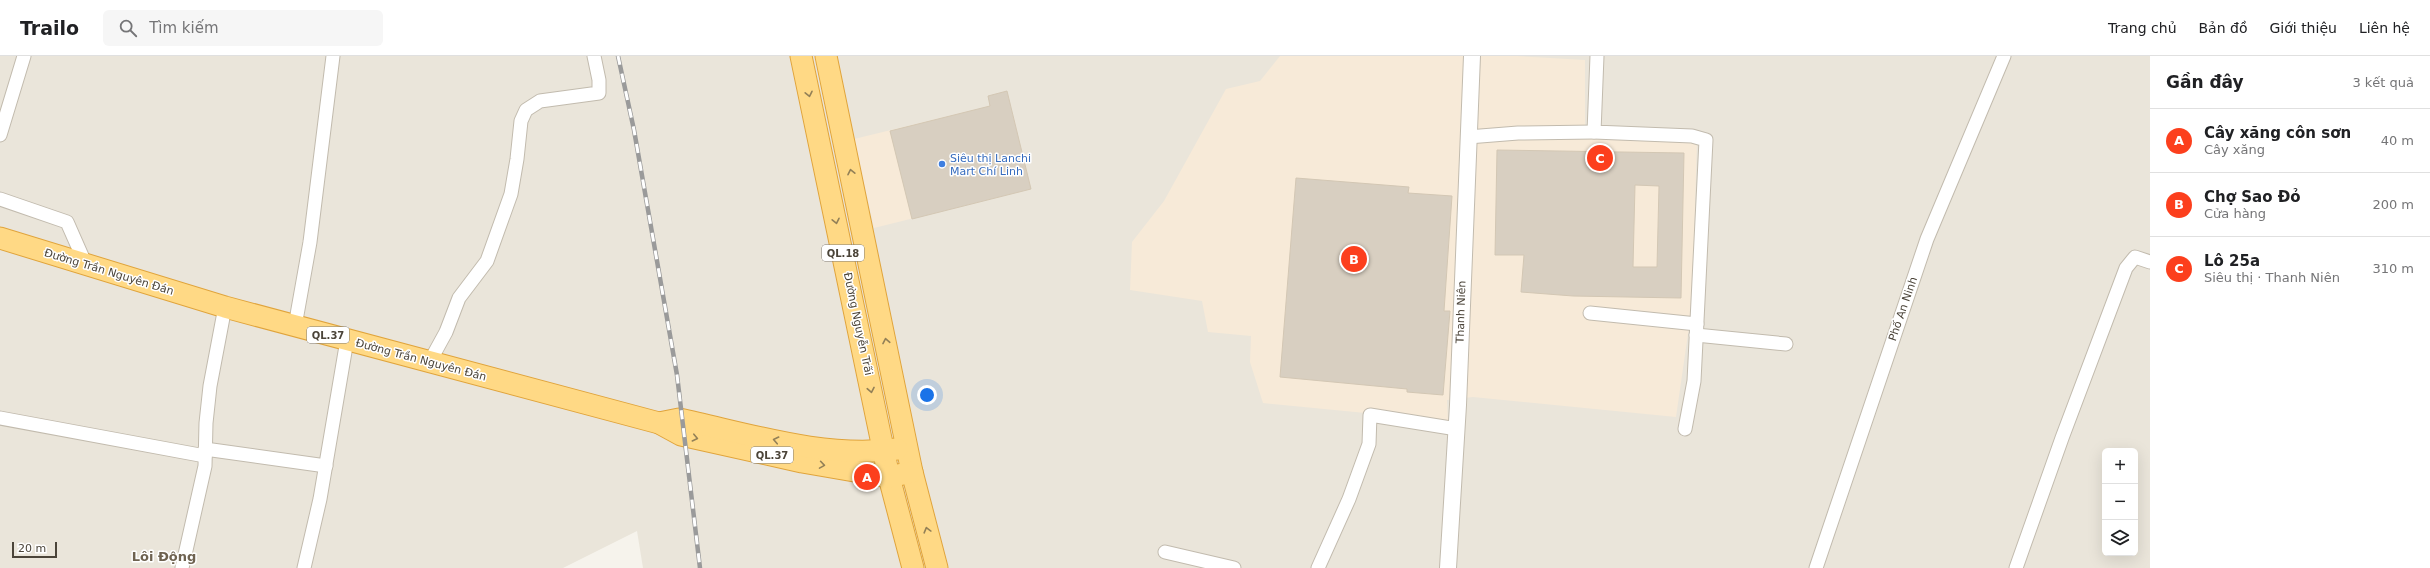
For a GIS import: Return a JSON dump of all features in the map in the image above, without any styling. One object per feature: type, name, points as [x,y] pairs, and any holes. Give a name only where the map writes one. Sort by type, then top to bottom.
[{"type":"highway","name":"Đường Nguyễn Trãi","points":[[800,56],[850,283],[889,477],[913,568]]},
{"type":"highway","name":"QL.18","points":[[826,56],[912,472],[937,568]]},
{"type":"highway","name":"Đường Trần Nguyên Đán","points":[[0,238],[225,307],[429,363],[659,423],[681,435],[802,462],[889,477],[912,472]]},
{"type":"highway","points":[[850,283],[873,279]]},
{"type":"highway","name":"Đường Trần Nguyên Đán","points":[[659,423],[679,419],[802,445],[849,450],[884,451],[907,448]]},
{"type":"street","points":[[0,135],[24,56]]},
{"type":"street","points":[[296,326],[310,242],[333,56]]},
{"type":"street","points":[[429,363],[446,332],[458,298],[486,261],[511,194],[521,121],[526,110],[540,101],[599,93],[599,80],[594,56]]},
{"type":"street","name":"Thanh Niên","points":[[1448,568],[1457,428],[1472,56]]},
{"type":"street","points":[[1594,132],[1597,56]]},
{"type":"street","name":"Phố An Ninh","points":[[1816,568],[1927,239],[2004,56]]},
{"type":"street","points":[[1468,137],[1518,133],[1594,132],[1692,136],[1706,140],[1694,381],[1685,429]]},
{"type":"street","points":[[0,199],[67,222],[86,265]]},
{"type":"street","points":[[2016,568],[2062,438],[2126,268],[2135,257],[2150,262]]},
{"type":"street","points":[[182,568],[201,489],[210,386],[225,307]]},
{"type":"street","points":[[1590,312],[1786,344]]},
{"type":"street","points":[[304,568],[326,466],[347,340]]},
{"type":"street","points":[[1318,568],[1349,499],[1369,444],[1370,415],[1457,428]]},
{"type":"street","points":[[0,418],[205,452],[326,466]]},
{"type":"street","points":[[1165,552],[1234,568]]},
{"type":"shaded area","points":[[0,56],[2150,56],[2150,568],[643,568],[637,531],[563,568],[0,568]]},
{"type":"shaded area","points":[[1280,56],[1517,56],[1585,60],[1585,128],[1697,141],[1692,306],[1676,417],[1473,397],[1447,400],[1448,421],[1263,403],[1250,362],[1251,336],[1208,332],[1202,301],[1130,290],[1132,242],[1164,201],[1226,89],[1260,81]]},
{"type":"shaded area","name":"Siêu thị Lanchi Mart Chí Linh","points":[[1007,91],[1031,189],[874,228],[854,139],[990,106],[988,96]]},
{"type":"building","name":"Siêu thị Lanchi Mart Chí Linh","points":[[1007,91],[1031,189],[912,219],[890,131],[990,106],[988,96]]},
{"type":"building","points":[[1497,150],[1684,153],[1681,298],[1573,296],[1521,292],[1524,255],[1495,255]],"holes":[[[1635,185],[1659,186],[1657,267],[1633,267]]]},
{"type":"building","points":[[1296,178],[1409,187],[1408,193],[1452,196],[1444,311],[1450,311],[1443,395],[1407,392],[1407,389],[1280,377]]},
{"type":"railway","points":[[618,56],[634,130],[677,375],[700,568]]},
{"type":"place","name":"Lô 25a","points":[[1600,158]]},
{"type":"place","name":"Siêu thị Lanchi Mart Chí Linh","points":[[942,164]]},
{"type":"place","name":"Chợ Sao Đỏ","points":[[1354,259]]},
{"type":"place","name":"Cây xăng côn sơn","points":[[867,477]]},
{"type":"district","name":"Lôi Động","points":[[164,556]]}]
